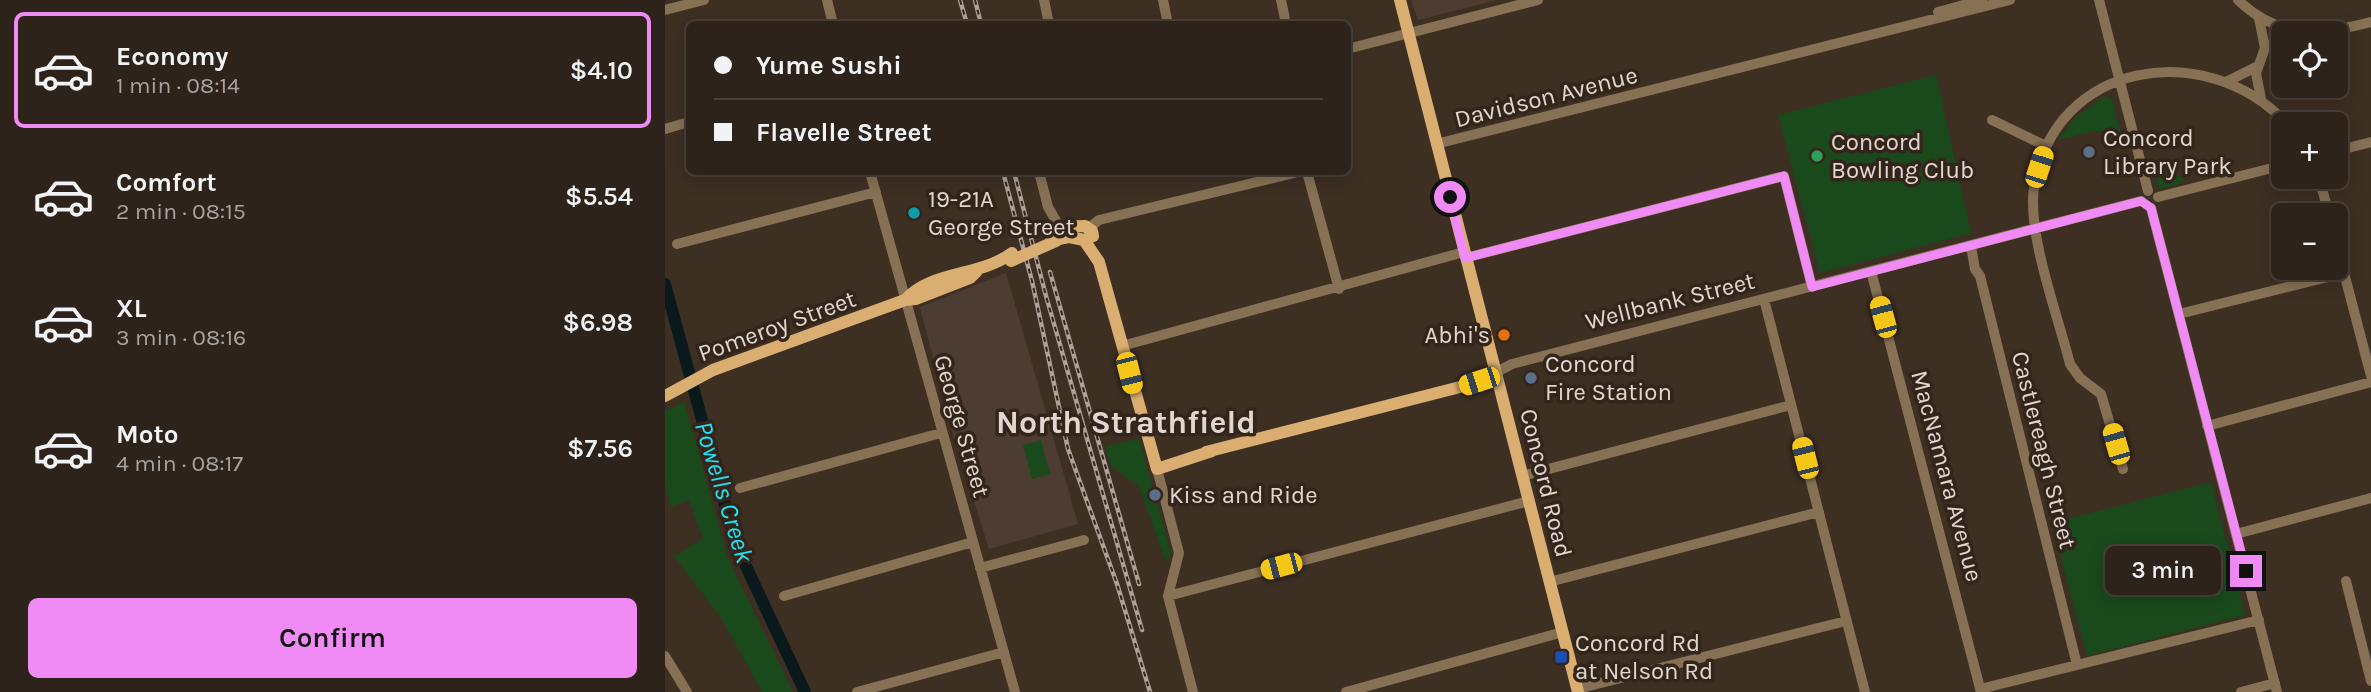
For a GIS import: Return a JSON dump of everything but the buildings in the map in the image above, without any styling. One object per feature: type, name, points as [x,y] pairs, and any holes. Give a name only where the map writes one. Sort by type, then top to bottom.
[{"type":"main road","name":"Concord Road","points":[[1400,0],[1577,690]]},
{"type":"main road","name":"Pomeroy Street","points":[[665,396],[698,377],[905,300],[919,299],[970,278],[977,271],[1053,234]]},
{"type":"main road","points":[[1053,234],[1069,237],[1089,234],[1099,252],[1099,262],[1157,467]]},
{"type":"main road","name":"Wellbank Street","points":[[1157,467],[1464,386],[1495,373]]},
{"type":"main road","name":"Wellbank Street","points":[[1157,467],[1169,458],[1212,451]]},
{"type":"main road","points":[[1152,452],[1169,458]]},
{"type":"street","points":[[665,10],[704,0]]},
{"type":"street","points":[[827,0],[833,21]]},
{"type":"street","points":[[1044,0],[1048,21]]},
{"type":"street","points":[[1163,0],[1167,21]]},
{"type":"street","points":[[1281,0],[1285,21]]},
{"type":"street","points":[[1351,48],[1538,0]]},
{"type":"street","name":"Davidson Avenue","points":[[1436,144],[1982,0]]},
{"type":"street","name":"Davidson Avenue","points":[[1436,144],[2010,0]]},
{"type":"street","points":[[2099,0],[2119,80],[2156,205],[2151,208]]},
{"type":"street","points":[[2238,0],[2259,18],[2271,23]]},
{"type":"street","points":[[2259,18],[2265,48]]},
{"type":"street","points":[[2348,27],[2371,22]]},
{"type":"street","points":[[2261,99],[2256,67],[2265,48],[2271,44]]},
{"type":"street","points":[[2226,82],[2256,67]]},
{"type":"street","points":[[2123,469],[2101,394],[2080,378],[2070,364],[2036,229],[2032,209],[2034,187],[2046,146],[2065,118],[2082,100],[2119,80],[2147,73],[2176,72],[2226,82],[2261,99],[2275,112]]},
{"type":"street","points":[[1992,120],[2046,146]]},
{"type":"street","points":[[665,129],[686,123]]},
{"type":"street","points":[[2348,148],[2371,142]]},
{"type":"street","points":[[2241,692],[2276,687],[2151,208],[2141,201],[2153,194],[2271,168]]},
{"type":"street","name":"George Street","points":[[871,175],[1015,692]]},
{"type":"street","points":[[1040,175],[1053,234]]},
{"type":"street","points":[[1089,234],[1099,220],[1285,175]]},
{"type":"street","points":[[1308,175],[1339,289]]},
{"type":"street","points":[[1122,346],[1465,255],[1784,176],[1812,287]]},
{"type":"street","points":[[677,244],[876,192]]},
{"type":"street","name":"Wellbank Street","points":[[1495,373],[1512,364],[2141,201]]},
{"type":"street","name":"Castlereagh Street","points":[[1971,246],[2077,665]]},
{"type":"street","name":"MacNamara Avenue","points":[[1871,271],[1981,691]]},
{"type":"street","points":[[2179,314],[2316,280]]},
{"type":"street","points":[[2346,280],[2371,376]]},
{"type":"street","points":[[1764,299],[1865,692]]},
{"type":"street","points":[[2207,426],[2371,382]]},
{"type":"street","points":[[1522,476],[1791,405]]},
{"type":"street","points":[[740,488],[941,433]]},
{"type":"street","points":[[1157,467],[1179,553],[1168,596],[1193,692]]},
{"type":"street","points":[[2237,534],[2371,498]]},
{"type":"street","points":[[1168,596],[1529,501]]},
{"type":"street","points":[[1549,582],[1819,512]]},
{"type":"street","points":[[981,568],[1084,540]]},
{"type":"street","points":[[784,596],[973,542]]},
{"type":"street","points":[[2346,581],[2371,681]]},
{"type":"street","points":[[1981,691],[2259,620]]},
{"type":"street","points":[[1577,690],[1846,621]]},
{"type":"street","points":[[1346,692],[1563,632]]},
{"type":"street","points":[[857,692],[1004,652]]},
{"type":"street","points":[[665,656],[687,692]]},
{"type":"shaded area","points":[[1411,0],[1497,0],[1418,20]]},
{"type":"shaded area","points":[[1006,273],[1078,524],[989,549],[952,432],[920,307]]},
{"type":"green space","points":[[1936,75],[1971,233],[1820,273],[1778,115]]},
{"type":"green space","points":[[2104,96],[2112,99],[2122,137],[2098,131],[2058,140],[2076,117]]},
{"type":"green space","points":[[2152,162],[2172,169],[2183,179],[2180,184],[2159,189]]},
{"type":"green space","points":[[684,401],[728,559],[793,692],[762,692],[722,619],[674,556],[703,539],[689,500],[671,507],[665,485],[665,411]]},
{"type":"green space","points":[[1139,439],[1171,553],[1166,562],[1139,486],[1111,466],[1105,446]]},
{"type":"green space","points":[[1041,440],[1050,474],[1032,479],[1023,445]]},
{"type":"green space","points":[[2211,482],[2245,615],[2087,656],[2052,523]]},
{"type":"waterway","name":"Powells Creek","points":[[665,284],[736,545],[805,692]]},
{"type":"railway","points":[[960,0],[966,21]]},
{"type":"railway","points":[[975,0],[980,21]]},
{"type":"railway","points":[[1004,175],[1032,281],[1068,449],[1117,584],[1150,692]]},
{"type":"railway","points":[[1015,175],[1046,296],[1142,630]]},
{"type":"railway","points":[[1050,272],[1139,584]]},
{"type":"place","name":"Concord Library Park","points":[[2089,152]]},
{"type":"place","name":"Concord Bowling Club","points":[[1817,156]]},
{"type":"place","name":"19-21A George Street","points":[[914,213]]},
{"type":"place","name":"Abhi's","points":[[1504,335]]},
{"type":"place","name":"Concord Fire Station","points":[[1531,378]]},
{"type":"place","name":"Kiss and Ride","points":[[1155,495]]},
{"type":"place","name":"Concord Rd at Nelson Rd","points":[[1561,657]]},
{"type":"district","name":"North Strathfield","points":[[1126,422]]},
{"type":"route","points":[[1450,197],[1465,258],[1784,176],[1812,287],[2141,201],[2151,208],[2246,571]]}]
